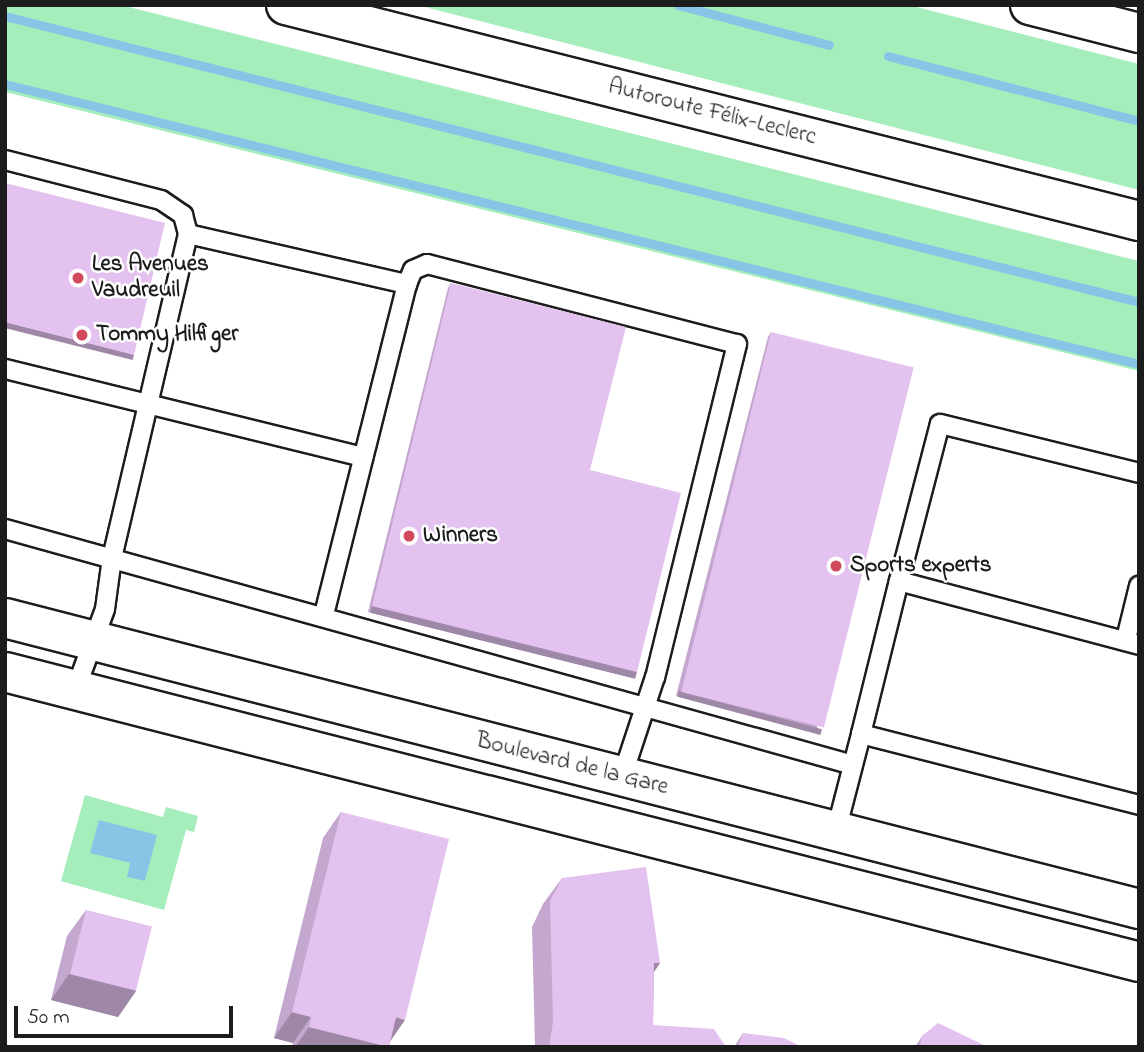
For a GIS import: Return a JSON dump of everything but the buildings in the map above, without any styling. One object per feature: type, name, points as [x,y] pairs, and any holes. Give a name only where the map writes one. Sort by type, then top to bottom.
[{"type":"main road","name":"Autoroute Félix-Leclerc","points":[[286,5],[1139,221]]},
{"type":"main road","points":[[1030,5],[1139,33]]},
{"type":"main road","name":"Boulevard de la Gare","points":[[5,618],[1139,909]]},
{"type":"main road","points":[[5,672],[1139,962]]},
{"type":"lane","points":[[5,160],[161,200],[183,215],[188,234],[146,403],[112,558],[105,609],[75,691]]},
{"type":"lane","points":[[188,234],[407,284]]},
{"type":"lane","points":[[324,615],[407,284],[413,270],[427,264],[737,344],[644,707],[622,777]]},
{"type":"lane","points":[[5,369],[363,457]]},
{"type":"lane","points":[[836,831],[940,424],[1139,473]]},
{"type":"lane","points":[[5,529],[324,615],[853,765]]},
{"type":"lane","points":[[899,581],[1132,642],[1139,586]]},
{"type":"lane","points":[[861,734],[1139,805]]},
{"type":"green space","points":[[5,5],[121,5],[1139,261],[1139,371],[5,92]]},
{"type":"green space","points":[[417,5],[909,5],[1139,64],[1139,190]]},
{"type":"green space","points":[[85,795],[163,817],[166,807],[198,816],[194,832],[186,830],[164,910],[61,881]]},
{"type":"water","points":[[99,820],[157,835],[145,881],[127,877],[130,863],[90,853]]},
{"type":"waterway","points":[[678,5],[829,45]]},
{"type":"waterway","points":[[5,16],[1139,302]]},
{"type":"waterway","points":[[888,56],[1139,121]]},
{"type":"waterway","points":[[5,84],[1139,364]]},
{"type":"place","name":"Les Avenues Vaudreuil","points":[[78,278]]},
{"type":"place","name":"Tommy Hilfiger","points":[[82,335]]},
{"type":"place","name":"Winners","points":[[409,536]]},
{"type":"place","name":"Sports experts","points":[[836,566]]}]
